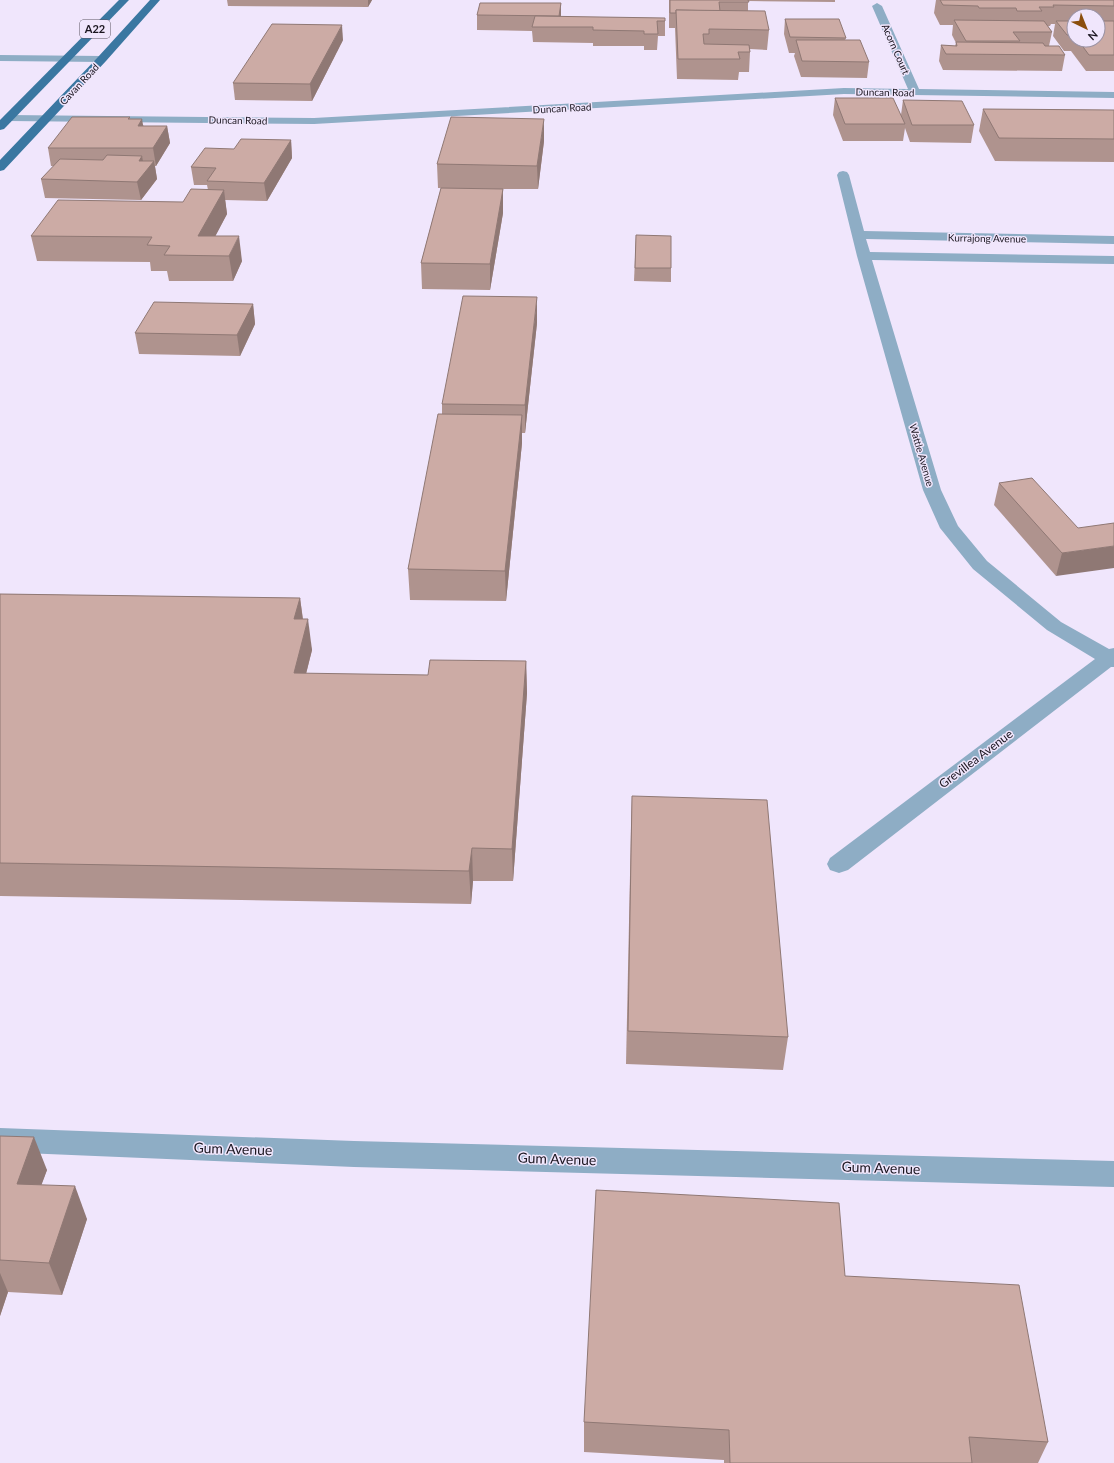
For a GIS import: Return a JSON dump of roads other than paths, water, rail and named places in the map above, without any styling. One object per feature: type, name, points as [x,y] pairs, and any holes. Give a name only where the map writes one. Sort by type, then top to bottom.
[{"type":"main road","name":"A22","points":[[0,127],[124,0]]},
{"type":"main road","name":"Cavan Road","points":[[0,167],[156,0]]},
{"type":"street","name":"Acorn Court","points":[[877,6],[915,92]]},
{"type":"street","points":[[0,58],[102,59]]},
{"type":"street","name":"Duncan Road","points":[[9,118],[314,121],[830,92],[1114,95]]},
{"type":"street","name":"Wattle Avenue","points":[[843,175],[864,256],[932,490],[949,528],[980,565],[1048,621],[1112,658]]},
{"type":"street","name":"Kurrajong Avenue","points":[[859,235],[1114,240]]},
{"type":"street","name":"Kurrajong Avenue","points":[[864,256],[1114,260]]},
{"type":"street","name":"Grevillea Avenue","points":[[839,864],[1112,658]]},
{"type":"street","name":"Gum Avenue","points":[[0,1140],[354,1154],[1114,1174]]}]
